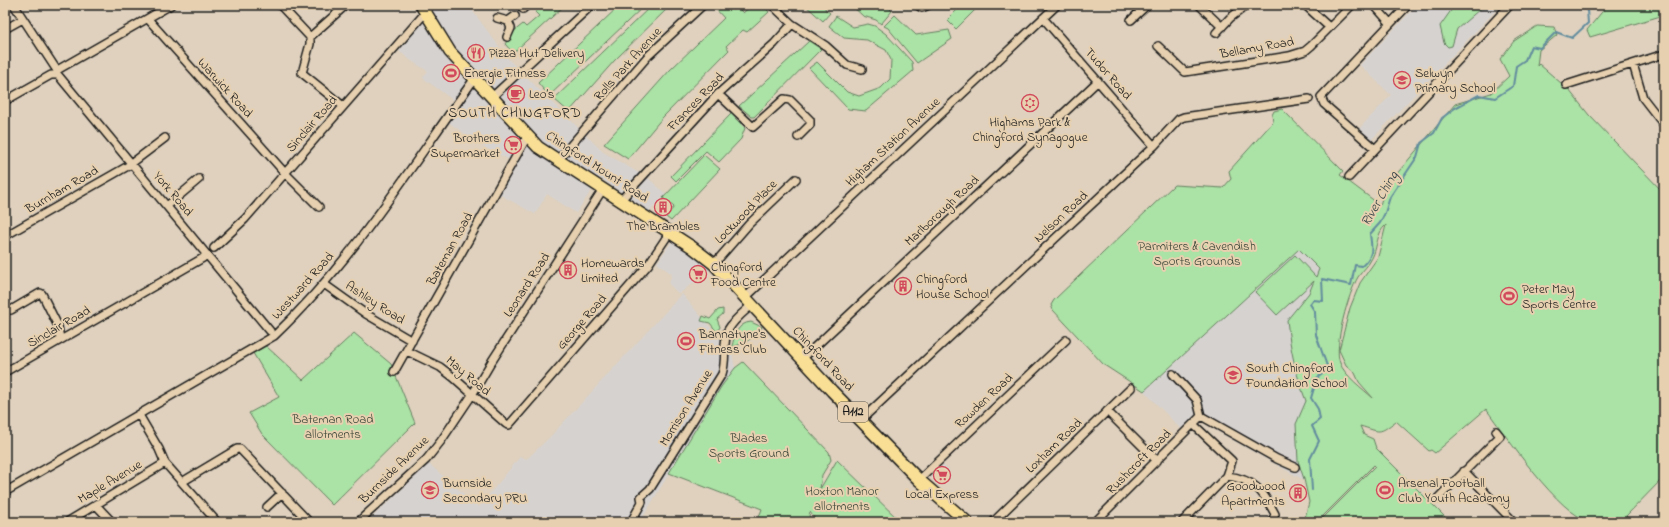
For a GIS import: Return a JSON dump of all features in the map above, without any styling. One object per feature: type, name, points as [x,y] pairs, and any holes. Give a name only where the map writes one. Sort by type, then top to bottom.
[{"type":"main road","name":"Chingford Mount Road","points":[[426,8],[444,46],[475,78],[527,137],[542,150],[670,232],[714,264],[749,301]]},
{"type":"main road","name":"Chingford Road","points":[[749,301],[802,359],[920,480],[967,522]]},
{"type":"street","name":"York Road","points":[[14,5],[56,72],[270,331]]},
{"type":"street","points":[[5,101],[171,5]]},
{"type":"street","points":[[280,5],[310,37],[310,44],[302,73],[343,106]]},
{"type":"street","points":[[310,37],[346,5]]},
{"type":"street","points":[[492,97],[592,5]]},
{"type":"street","name":"Rolls Park Avenue","points":[[558,160],[648,56],[703,5]]},
{"type":"street","points":[[772,5],[792,24],[826,46],[847,65],[862,69]]},
{"type":"street","points":[[917,5],[922,8],[929,5]]},
{"type":"street","name":"Higham Station Avenue","points":[[749,301],[1057,5]]},
{"type":"street","points":[[1135,5],[1140,11]]},
{"type":"street","points":[[1131,20],[1146,5]]},
{"type":"street","points":[[1199,5],[1222,27]]},
{"type":"street","points":[[1216,33],[1247,5]]},
{"type":"street","points":[[1306,5],[1329,27]]},
{"type":"street","name":"Bellamy Road","points":[[1158,46],[1181,70],[1189,72],[1297,54],[1311,46],[1352,5]]},
{"type":"street","points":[[1374,5],[1390,23]]},
{"type":"street","points":[[1375,149],[1324,104],[1321,96],[1408,5]]},
{"type":"street","points":[[1348,177],[1510,5]]},
{"type":"street","name":"Sinclair Road","points":[[214,248],[244,219],[285,173],[426,8]]},
{"type":"street","points":[[508,21],[515,16]]},
{"type":"street","points":[[497,18],[508,21]]},
{"type":"street","name":"Tudor Road","points":[[1043,18],[1154,146]]},
{"type":"street","points":[[5,29],[23,19]]},
{"type":"street","name":"Warwick Road","points":[[148,19],[285,173],[319,207]]},
{"type":"street","points":[[507,37],[511,28],[508,21]]},
{"type":"street","name":"Frances Road","points":[[621,200],[718,94],[774,44],[792,24]]},
{"type":"street","points":[[1566,85],[1664,54]]},
{"type":"street","points":[[1632,64],[1643,98],[1664,125]]},
{"type":"street","name":"Westward Road","points":[[5,492],[274,336],[300,311],[324,284],[362,236],[475,78]]},
{"type":"street","name":"Marlborough Road","points":[[802,359],[1098,81]]},
{"type":"street","points":[[718,94],[753,127],[784,99],[790,100],[810,120],[810,125],[798,137]]},
{"type":"street","name":"Nelson Road","points":[[861,420],[1154,146],[1182,118],[1309,98]]},
{"type":"street","name":"Bateman Road","points":[[394,372],[527,137]]},
{"type":"street","name":"Burnham Road","points":[[5,236],[132,163],[165,138]]},
{"type":"street","name":"Lockwood Place","points":[[714,264],[749,224],[796,179]]},
{"type":"street","points":[[167,206],[199,180]]},
{"type":"street","name":"Leonard Road","points":[[472,395],[492,361],[603,189]]},
{"type":"street","name":"George Road","points":[[509,425],[648,265],[670,232]]},
{"type":"street","name":"Sinclair Road","points":[[5,372],[196,262],[206,254]]},
{"type":"street","name":"Ashley Road","points":[[324,284],[366,314],[412,341]]},
{"type":"street","points":[[11,310],[40,293],[42,294],[58,326],[60,340]]},
{"type":"street","name":"Morrison Avenue","points":[[631,522],[642,502],[641,497],[650,489],[722,374],[725,361],[728,330],[749,301]]},
{"type":"street","name":"Rowden Road","points":[[920,480],[1066,340]]},
{"type":"street","name":"May Road","points":[[407,350],[440,367],[509,425]]},
{"type":"street","points":[[1173,374],[1197,400],[1200,418],[1277,459],[1295,466]]},
{"type":"street","name":"Loxham Road","points":[[993,522],[1000,519],[1131,388]]},
{"type":"street","name":"Burnside Avenue","points":[[358,522],[426,460],[457,419],[472,395]]},
{"type":"street","points":[[1107,411],[1157,461]]},
{"type":"street","points":[[139,415],[159,449],[165,463],[218,522]]},
{"type":"street","name":"Rushcroft Road","points":[[1095,522],[1200,418]]},
{"type":"street","points":[[1182,522],[1227,476],[1232,460],[1194,425]]},
{"type":"street","points":[[1437,498],[1500,436],[1496,431]]},
{"type":"street","points":[[182,482],[240,449],[309,522]]},
{"type":"street","name":"Maple Avenue","points":[[67,522],[165,463]]},
{"type":"street","points":[[1464,471],[1514,522]]},
{"type":"street","points":[[1227,476],[1239,477],[1252,483],[1267,499],[1275,514],[1272,522]]},
{"type":"street","points":[[267,507],[282,493]]},
{"type":"street","points":[[96,505],[112,522]]},
{"type":"shaded area","points":[[433,5],[468,5],[510,61],[603,152],[649,179],[666,194],[649,212],[600,178],[576,213],[547,194],[535,214],[497,193],[510,160],[484,147],[441,117],[453,100],[423,78],[428,71],[399,51],[435,7]]},
{"type":"shaded area","name":"Selwyn Primary School","points":[[1417,5],[1501,5],[1371,140],[1359,129],[1391,95],[1360,65]]},
{"type":"shaded area","points":[[673,240],[689,251],[710,269],[679,294],[669,284],[672,274],[657,263]]},
{"type":"shaded area","name":"South Chingford Foundation School","points":[[1299,249],[1323,274],[1311,429],[1309,483],[1217,431],[1195,416],[1181,429],[1144,391]]},
{"type":"shaded area","points":[[682,294],[732,353],[735,368],[721,387],[640,522],[367,522],[429,464],[479,507],[520,457],[527,459],[550,437]]},
{"type":"shaded area","points":[[943,465],[949,470],[939,483],[931,476]]},
{"type":"green space","points":[[543,5],[565,5],[513,53],[505,44],[513,32],[523,24],[526,27],[539,16],[535,12]]},
{"type":"green space","points":[[620,5],[645,5],[549,96],[538,83]]},
{"type":"green space","points":[[652,5],[671,5],[615,60],[569,112],[554,99]]},
{"type":"green space","points":[[735,5],[743,13],[752,5],[763,5],[769,12],[747,32],[743,30],[726,46],[729,50],[663,117],[628,159],[604,144],[670,70],[724,18],[713,6]]},
{"type":"green space","points":[[805,5],[826,5],[825,9],[830,13],[823,21]]},
{"type":"green space","points":[[851,5],[886,5],[892,11],[881,24],[876,20],[863,16]]},
{"type":"green space","points":[[962,5],[980,5],[956,29],[947,20]]},
{"type":"green space","points":[[1459,5],[1490,5],[1487,8],[1480,9],[1457,29],[1452,46],[1448,47],[1444,43],[1440,26],[1452,9]]},
{"type":"green space","points":[[1614,5],[1664,5],[1664,15],[1590,37],[1587,30],[1606,7]]},
{"type":"green space","points":[[895,15],[916,35],[949,30],[952,39],[917,63],[888,28],[884,26]]},
{"type":"green space","points":[[836,16],[853,27],[868,24],[875,26],[886,34],[912,62],[913,71],[866,111],[848,109],[809,68],[817,62],[847,92],[859,96],[881,88],[890,79],[891,60],[886,50],[867,40],[844,38],[829,26]]},
{"type":"green space","name":"Parmiters & Cavendish Sports Grounds","points":[[1537,26],[1554,27],[1557,35],[1539,50],[1537,66],[1539,64],[1569,90],[1589,115],[1664,193],[1664,477],[1626,516],[1630,520],[1627,522],[1591,522],[1578,516],[1564,505],[1534,473],[1486,409],[1435,453],[1431,450],[1429,451],[1396,421],[1386,429],[1379,431],[1360,426],[1364,435],[1373,439],[1376,448],[1450,522],[1322,522],[1323,518],[1375,466],[1374,465],[1323,516],[1321,522],[1304,522],[1309,502],[1298,461],[1296,424],[1306,401],[1294,361],[1287,320],[1309,293],[1314,281],[1277,315],[1255,292],[1295,255],[1316,277],[1319,269],[1299,249],[1144,391],[1104,365],[1053,310],[1051,305],[1054,300],[1174,185],[1223,188],[1231,179],[1229,171],[1273,122],[1272,115],[1274,111],[1282,109],[1343,171],[1340,175],[1380,205],[1385,188],[1455,104],[1491,93],[1509,76],[1500,59],[1514,41]],"holes":[[[1386,225],[1378,257],[1360,283],[1350,308],[1339,350],[1346,365],[1355,373],[1359,382],[1373,398],[1354,382],[1345,372],[1342,368],[1338,355],[1340,332],[1350,294],[1358,277],[1371,261],[1380,232]]]},
{"type":"green space","points":[[809,41],[821,49],[754,117],[739,106]]},
{"type":"green space","points":[[731,114],[745,128],[741,139],[719,162],[706,151],[676,181],[671,176]]},
{"type":"green space","points":[[704,155],[720,169],[671,221],[666,217],[674,207],[663,198]]},
{"type":"green space","points":[[723,309],[723,314],[717,319],[720,327],[717,332],[710,323],[701,321],[703,316],[710,319],[718,310]]},
{"type":"green space","points":[[751,322],[762,327],[760,331],[749,340],[732,347],[737,330],[743,325]]},
{"type":"green space","name":"Bateman Road allotments","points":[[354,333],[391,364],[415,423],[332,505],[262,434],[249,413],[279,397],[253,353],[266,346],[303,380]]},
{"type":"green space","name":"Blades Sports Ground","points":[[743,362],[829,452],[831,460],[822,475],[820,489],[837,460],[901,522],[817,522],[810,512],[809,516],[814,522],[757,522],[762,509],[669,473],[721,387],[735,368]]},
{"type":"waterway","name":"River Ching","points":[[1312,490],[1310,459],[1319,441],[1312,426],[1320,419],[1318,409],[1311,398],[1317,378],[1325,372],[1327,366],[1316,335],[1315,312],[1310,304],[1313,300],[1323,301],[1322,279],[1351,285],[1355,265],[1362,266],[1369,258],[1372,248],[1370,234],[1380,223],[1390,197],[1417,157],[1421,143],[1434,133],[1442,118],[1455,108],[1479,95],[1495,98],[1513,86],[1516,66],[1525,60],[1531,46],[1540,48],[1556,32],[1572,38],[1588,23],[1587,10],[1593,5]]},
{"type":"place","name":"Pizza Hut Delivery","points":[[476,53]]},
{"type":"place","name":"Energie Fitness","points":[[451,73]]},
{"type":"place","name":"Selwyn Primary School","points":[[1402,80]]},
{"type":"place","name":"Leo’s","points":[[516,94]]},
{"type":"place","name":"Highams Park & Chingford Synagogue","points":[[1030,103]]},
{"type":"place","name":"Brothers Supermarket","points":[[513,145]]},
{"type":"place","name":"The Brambles","points":[[663,207]]},
{"type":"place","name":"Homewards Limited","points":[[568,270]]},
{"type":"place","name":"Chingford Food Centre","points":[[698,274]]},
{"type":"place","name":"Chingford House School","points":[[903,286]]},
{"type":"place","name":"Peter May Sports Centre","points":[[1509,296]]},
{"type":"place","name":"Bannatyne's Fitness Club","points":[[686,341]]},
{"type":"place","name":"South Chingford Foundation School","points":[[1233,375]]},
{"type":"place","name":"Local Express","points":[[942,475]]},
{"type":"place","name":"Burnside Secondary PRU","points":[[430,490]]},
{"type":"place","name":"Arsenal Football Club Youth Academy","points":[[1385,490]]},
{"type":"place","name":"Goodwood Apartments","points":[[1298,493]]},
{"type":"district","name":"SOUTH CHINGFORD","points":[[515,113]]},
{"type":"park label","name":"Hoxton Manor allotments","points":[[842,498]]}]
